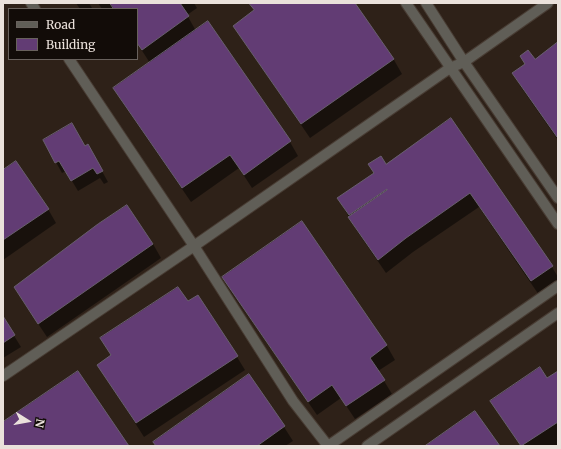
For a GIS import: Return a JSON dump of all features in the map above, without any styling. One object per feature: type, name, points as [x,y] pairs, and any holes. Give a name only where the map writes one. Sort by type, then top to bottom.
[{"type":"street","points":[[406,3],[558,224]]},
{"type":"street","points":[[426,3],[464,62],[558,198]]},
{"type":"street","points":[[3,376],[194,246],[450,68],[464,62],[548,3]]},
{"type":"street","points":[[70,60],[194,246],[293,401],[328,446],[558,286]]},
{"type":"street","points":[[367,446],[558,313]]},
{"type":"building","points":[[110,3],[180,3],[189,16],[142,50],[138,44],[138,8],[113,8]]},
{"type":"building","points":[[249,3],[355,3],[394,59],[301,124],[233,26],[254,10]]},
{"type":"building","points":[[208,21],[291,141],[244,175],[230,155],[182,188],[113,88]]},
{"type":"building","points":[[558,42],[557,137],[512,73],[525,64],[520,56],[528,50],[535,59]]},
{"type":"building","points":[[451,118],[553,266],[531,281],[470,193],[406,238],[378,260],[348,217],[387,189],[349,215],[337,198],[374,173],[368,164],[381,156],[386,164]]},
{"type":"building","points":[[72,123],[85,146],[88,144],[103,171],[97,174],[93,168],[71,181],[59,161],[55,163],[43,140]]},
{"type":"building","points":[[16,161],[49,209],[3,240],[3,170]]},
{"type":"building","points":[[127,205],[153,244],[38,324],[14,287],[98,224]]},
{"type":"building","points":[[302,221],[387,345],[370,358],[385,380],[346,406],[332,385],[308,402],[222,277]]},
{"type":"building","points":[[178,287],[188,301],[198,295],[238,356],[136,423],[97,365],[111,355],[100,338]]},
{"type":"building","points":[[3,316],[15,335],[3,343]]},
{"type":"building","points":[[540,367],[547,378],[558,371],[558,422],[521,446],[490,401]]},
{"type":"building","points":[[78,371],[129,446],[3,446],[3,422]]},
{"type":"building","points":[[249,374],[285,426],[257,446],[156,446],[153,442]]},
{"type":"building","points":[[475,411],[500,446],[425,446]]}]
